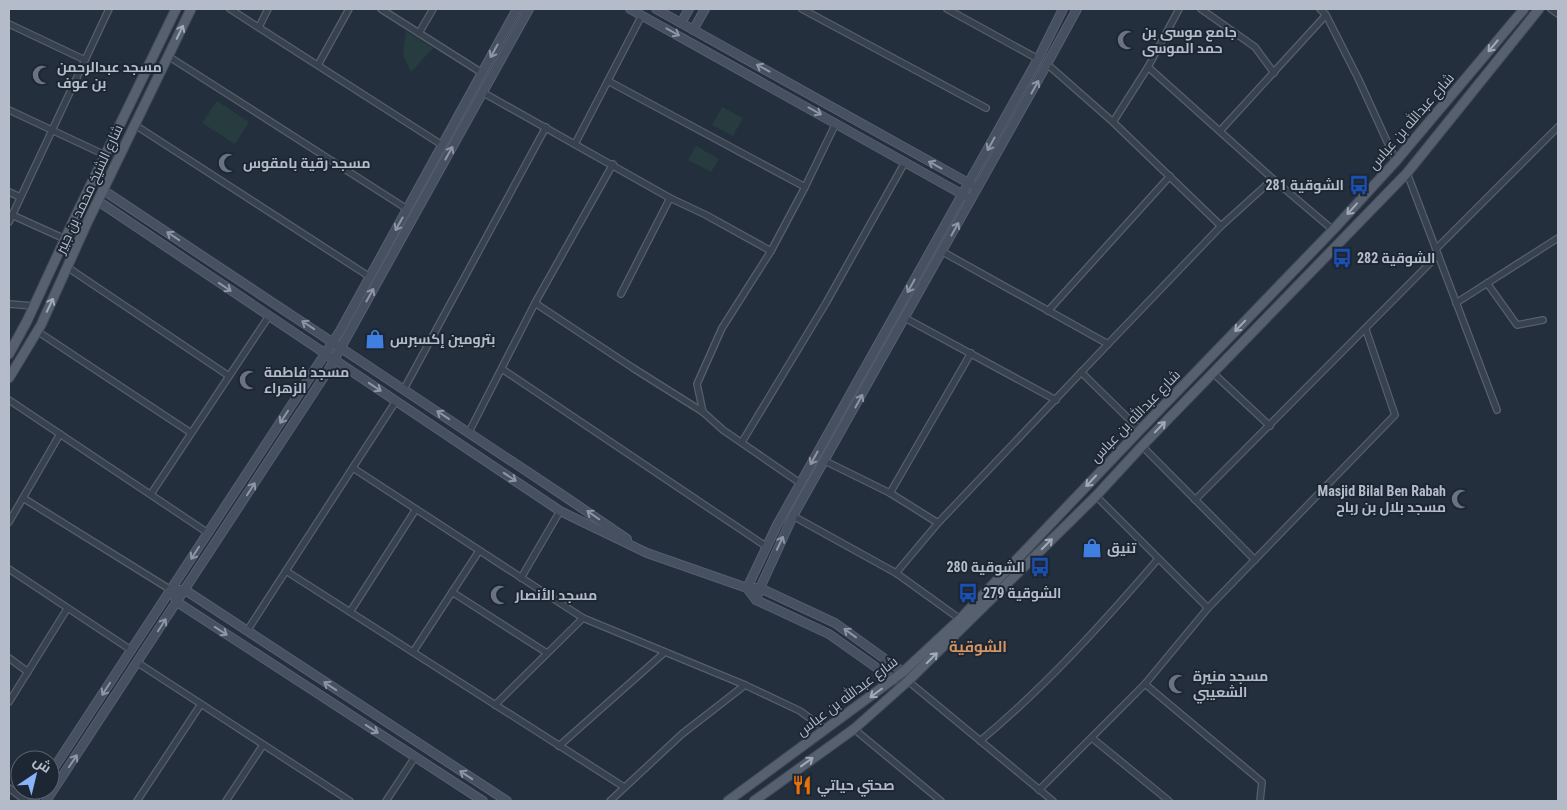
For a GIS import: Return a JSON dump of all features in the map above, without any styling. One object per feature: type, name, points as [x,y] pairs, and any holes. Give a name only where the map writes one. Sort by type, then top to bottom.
[{"type":"main road","name":"شارع الشيخ محمد بن جبير","points":[[9,352],[34,306],[176,9]]},
{"type":"main road","name":"شارع الشيخ محمد بن جبير","points":[[9,378],[37,331],[191,9]]},
{"type":"main road","name":"شارع عبدالله بن عباس","points":[[728,801],[894,680],[960,619],[1333,230],[1396,160],[1524,9]]},
{"type":"main road","name":"شارع عبدالله بن عباس","points":[[754,801],[854,728],[908,681],[1096,496],[1212,373],[1407,173],[1539,9]]},
{"type":"street","points":[[9,222],[109,9]]},
{"type":"street","points":[[230,9],[442,145]]},
{"type":"street","points":[[259,27],[268,9]]},
{"type":"street","points":[[318,65],[349,9]]},
{"type":"street","points":[[381,9],[482,73]]},
{"type":"street","points":[[419,33],[433,9]]},
{"type":"street","points":[[60,759],[326,354],[517,9]]},
{"type":"street","points":[[46,801],[138,663],[334,360],[529,9]]},
{"type":"street","points":[[630,9],[972,199]]},
{"type":"street","points":[[656,9],[978,188]]},
{"type":"street","points":[[681,23],[689,9]]},
{"type":"street","points":[[693,30],[705,9]]},
{"type":"street","points":[[802,9],[986,108]]},
{"type":"street","points":[[947,9],[1038,59]]},
{"type":"street","points":[[747,588],[777,525],[1038,59],[1063,9]]},
{"type":"street","points":[[756,600],[793,516],[943,252],[1077,9]]},
{"type":"street","points":[[1113,122],[1148,67],[1179,9]]},
{"type":"street","points":[[1201,9],[1255,47],[1274,73]]},
{"type":"street","points":[[1320,9],[1326,15],[1358,78],[1396,160]]},
{"type":"street","points":[[1551,9],[1558,14]]},
{"type":"street","points":[[575,144],[642,15]]},
{"type":"street","points":[[1220,131],[1326,15]]},
{"type":"street","points":[[9,24],[85,60]]},
{"type":"street","points":[[168,56],[407,209]]},
{"type":"street","points":[[1047,64],[1113,122],[1221,226]]},
{"type":"street","points":[[1148,67],[1333,230]]},
{"type":"street","points":[[608,81],[805,187]]},
{"type":"street","points":[[482,92],[613,164],[670,198],[706,215],[771,251]]},
{"type":"street","points":[[9,110],[105,155]]},
{"type":"street","points":[[703,412],[697,384],[722,328],[771,251],[836,123]]},
{"type":"street","points":[[135,125],[370,277]]},
{"type":"street","points":[[404,389],[546,127]]},
{"type":"street","points":[[1195,500],[1366,330],[1437,252],[1558,127]]},
{"type":"street","points":[[742,442],[826,303],[905,162]]},
{"type":"street","points":[[469,432],[535,303],[613,164]]},
{"type":"street","points":[[1407,173],[1497,410]]},
{"type":"street","points":[[1048,311],[1170,176]]},
{"type":"street","points":[[896,573],[938,523],[1081,372],[1221,226],[1273,179]]},
{"type":"street","points":[[103,190],[648,553]]},
{"type":"street","points":[[9,192],[20,197]]},
{"type":"street","points":[[108,208],[106,200],[112,196]]},
{"type":"street","points":[[621,294],[670,198]]},
{"type":"street","points":[[98,201],[560,511],[648,553],[747,588],[760,588],[835,623],[904,672]]},
{"type":"street","points":[[12,215],[65,239]]},
{"type":"street","points":[[1456,303],[1558,238]]},
{"type":"street","points":[[943,252],[1108,344]]},
{"type":"street","points":[[67,267],[229,376]]},
{"type":"street","points":[[1487,283],[1517,325],[1542,320]]},
{"type":"street","points":[[535,303],[703,412],[723,430],[800,483]]},
{"type":"street","points":[[9,304],[34,306]]},
{"type":"street","points":[[151,494],[268,316]]},
{"type":"street","points":[[905,318],[1056,400]]},
{"type":"street","points":[[1039,790],[1145,684],[1208,608],[1395,415],[1366,330]]},
{"type":"street","points":[[37,331],[191,433]]},
{"type":"street","points":[[890,493],[971,353]]},
{"type":"street","points":[[502,369],[767,547]]},
{"type":"street","points":[[1081,372],[1140,430]]},
{"type":"street","points":[[1212,373],[1270,426]]},
{"type":"street","points":[[9,400],[208,532]]},
{"type":"street","points":[[247,631],[396,401]]},
{"type":"street","points":[[9,522],[60,434]]},
{"type":"street","points":[[1142,446],[1255,560]]},
{"type":"street","points":[[825,461],[890,493],[938,523]]},
{"type":"street","points":[[353,468],[583,618],[745,685],[800,711],[826,730]]},
{"type":"street","points":[[1096,496],[1208,608]]},
{"type":"street","points":[[22,498],[170,590],[177,602],[480,800]]},
{"type":"street","points":[[350,612],[416,509]]},
{"type":"street","points":[[521,578],[560,511]]},
{"type":"street","points":[[793,516],[896,573],[960,619]]},
{"type":"street","points":[[413,652],[479,551]]},
{"type":"street","points":[[980,741],[1020,708],[1081,647],[1158,559]]},
{"type":"street","points":[[9,569],[131,650]]},
{"type":"street","points":[[286,571],[624,787]]},
{"type":"street","points":[[747,588],[756,600],[829,634],[894,680]]},
{"type":"street","points":[[170,590],[184,590],[507,801]]},
{"type":"street","points":[[452,592],[547,653]]},
{"type":"street","points":[[9,702],[67,609]]},
{"type":"street","points":[[495,705],[583,618]]},
{"type":"street","points":[[560,746],[665,652]]},
{"type":"street","points":[[9,658],[28,672]]},
{"type":"street","points":[[138,663],[350,801]]},
{"type":"street","points":[[908,681],[1053,801]]},
{"type":"street","points":[[1145,684],[1262,782],[1260,801]]},
{"type":"street","points":[[610,801],[682,734],[745,685]]},
{"type":"street","points":[[136,801],[201,704]]},
{"type":"street","points":[[854,728],[941,801]]},
{"type":"street","points":[[1092,738],[1169,801]]},
{"type":"street","points":[[226,801],[264,745]]},
{"type":"street","points":[[386,801],[415,757]]},
{"type":"street","points":[[9,788],[26,801]]},
{"type":"green space","points":[[406,31],[433,48],[411,72],[403,55]]},
{"type":"green space","points":[[217,101],[249,122],[235,144],[202,123]]},
{"type":"green space","points":[[722,107],[743,118],[733,136],[712,125]]},
{"type":"green space","points":[[696,146],[719,159],[711,172],[688,160]]},
{"type":"place","name":"جامع موسى بن حمد الموسى","points":[[1127,40]]},
{"type":"place","name":"مسجد عبدالرحمن بن عوف","points":[[42,75]]},
{"type":"place","name":"مسجد رقية بامقوس","points":[[228,163]]},
{"type":"place","name":"الشوقية 281","points":[[1359,185]]},
{"type":"place","name":"الشوقية 282","points":[[1342,258]]},
{"type":"place","name":"بترومين إكسبرس","points":[[375,339]]},
{"type":"place","name":"مسجد فاطمة الزهراء","points":[[249,380]]},
{"type":"place","name":"Masjid Bilal Ben Rabah مسجد بلال بن رباح","points":[[1461,499]]},
{"type":"place","name":"تنيق","points":[[1092,548]]},
{"type":"place","name":"الشوقية 280","points":[[1040,567]]},
{"type":"place","name":"الشوقية 279","points":[[968,593]]},
{"type":"place","name":"مسجد الأنصار","points":[[500,595]]},
{"type":"place","name":"مسجد منيرة الشعيبي","points":[[1178,684]]},
{"type":"place","name":"صحتي حياتي","points":[[802,785]]},
{"type":"district","name":"الشوقية","points":[[978,647]]}]
